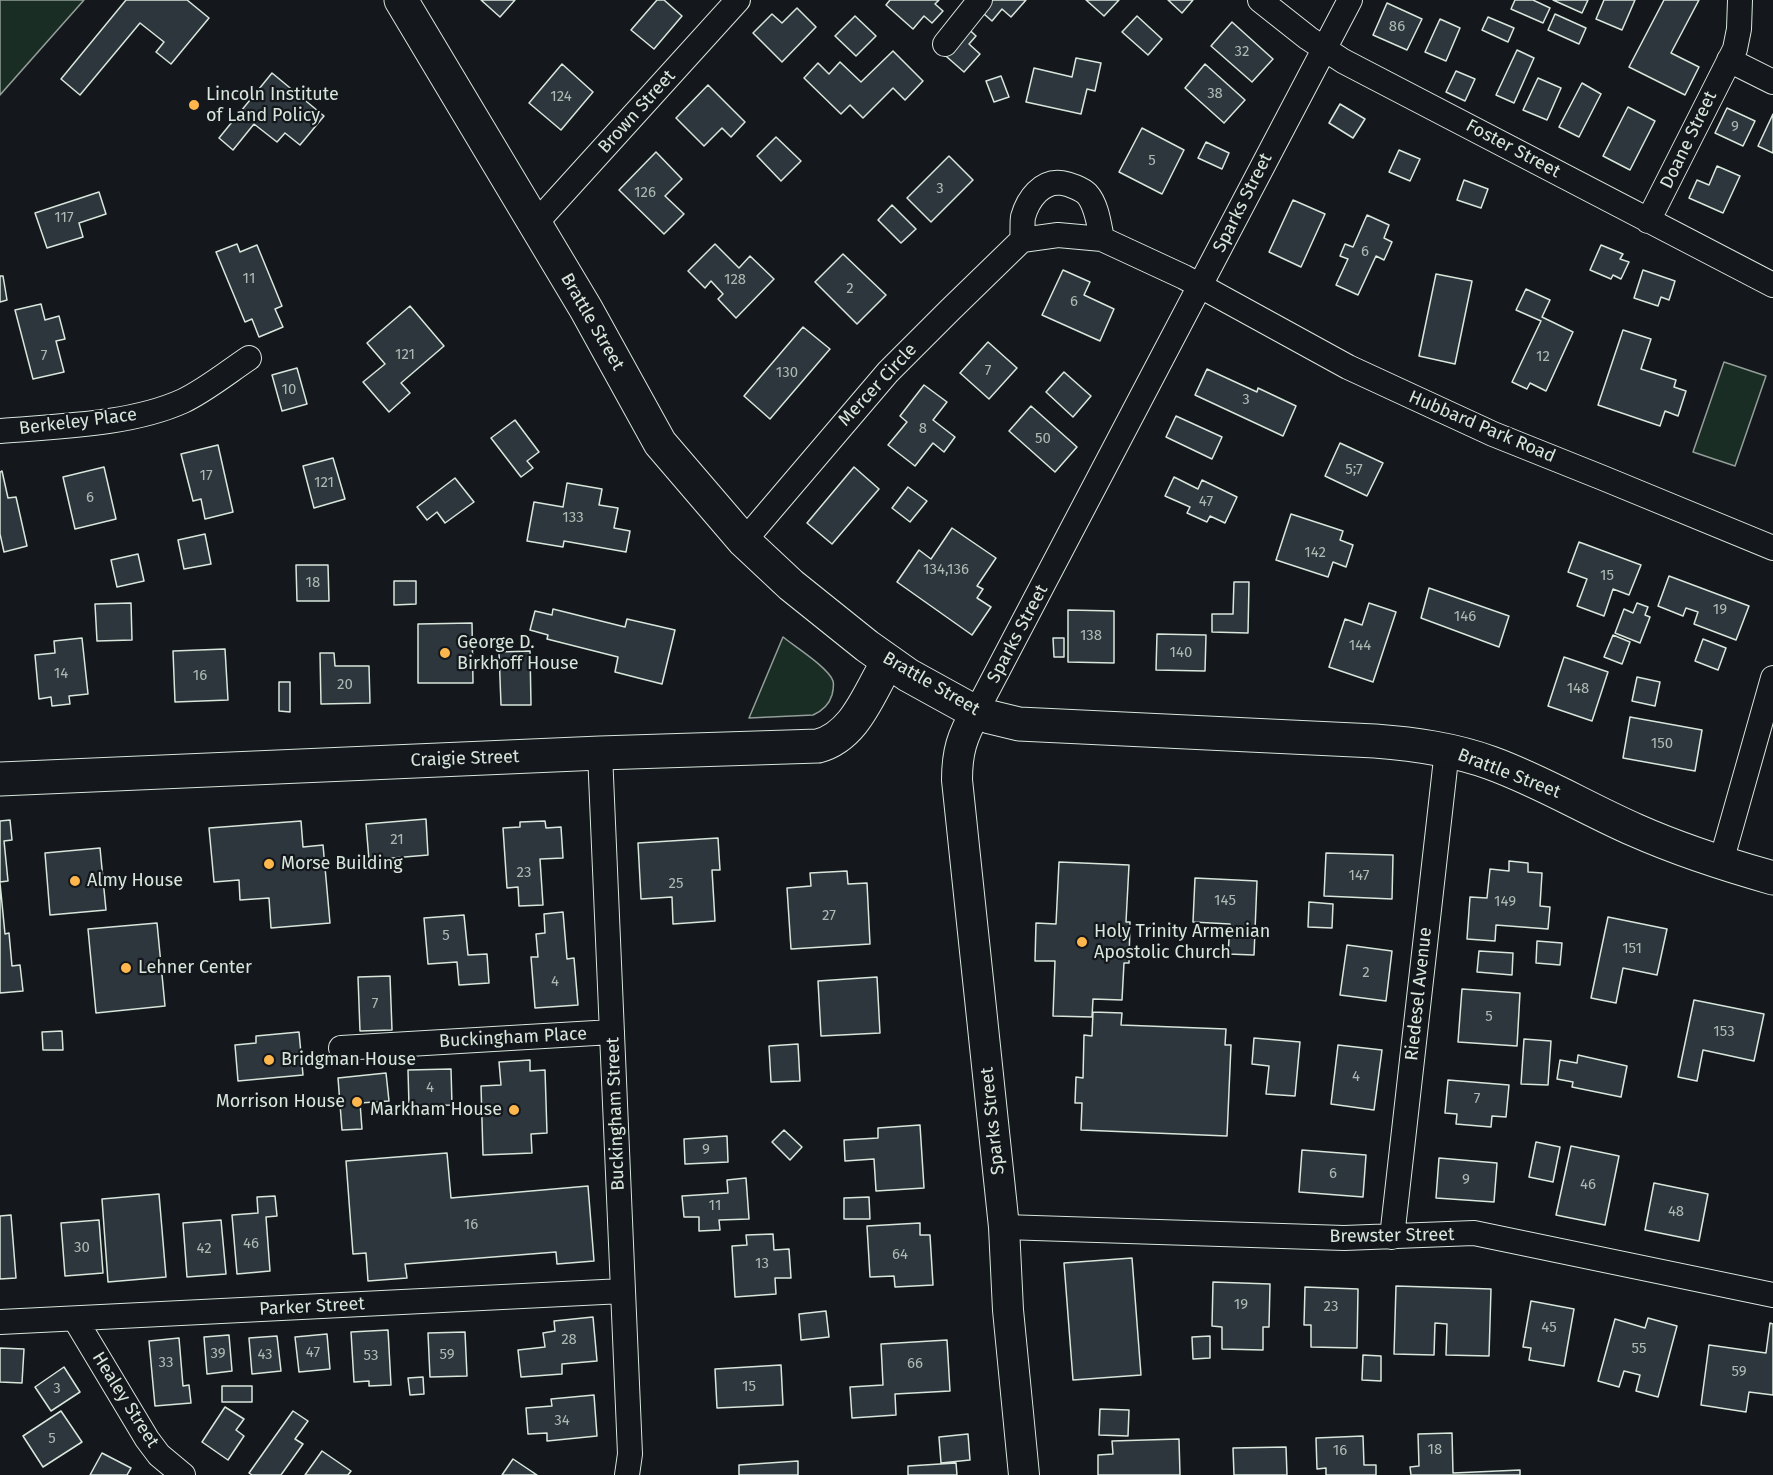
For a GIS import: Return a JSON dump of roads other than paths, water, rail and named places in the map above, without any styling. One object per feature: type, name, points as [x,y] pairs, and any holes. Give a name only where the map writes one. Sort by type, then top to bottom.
[{"type":"main road","name":"Brattle Street","points":[[401,0],[586,309],[660,443],[744,541],[805,596],[888,662],[976,712],[1019,724],[1375,741],[1446,750],[1490,762],[1514,772],[1635,830],[1721,862],[1773,878]]},
{"type":"main road","name":"Craigie Street","points":[[0,779],[818,746],[830,743],[839,737],[859,712],[888,662]]},
{"type":"street","name":"Brown Street","points":[[535,224],[738,0]]},
{"type":"street","points":[[945,44],[981,0]]},
{"type":"street","name":"Foster Street","points":[[1260,0],[1308,38],[1343,61],[1773,285]]},
{"type":"street","name":"Sparks Street","points":[[1024,1475],[1008,1310],[1004,1227],[957,780],[959,749],[967,728],[1350,0]]},
{"type":"street","name":"Doane Street","points":[[1648,221],[1738,40],[1740,0]]},
{"type":"street","points":[[1729,60],[1773,82]]},
{"type":"street","points":[[1102,238],[1097,214],[1087,194],[1068,183],[1054,182],[1038,189],[1023,217],[1022,240],[1058,236],[1102,238],[1200,286]]},
{"type":"street","name":"Mercer Circle","points":[[744,541],[888,372],[1022,240]]},
{"type":"street","name":"Hubbard Park Road","points":[[1200,286],[1348,367],[1493,434],[1773,548]]},
{"type":"street","name":"Berkeley Place","points":[[0,431],[94,423],[154,411],[184,400],[249,358]]},
{"type":"street","points":[[1721,862],[1773,678]]},
{"type":"street","name":"Riedesel Avenue","points":[[1392,1237],[1446,750]]},
{"type":"street","name":"Buckingham Street","points":[[600,753],[630,1454],[627,1475]]},
{"type":"street","name":"Buckingham Place","points":[[341,1048],[612,1032]]},
{"type":"street","name":"Brewster Street","points":[[1004,1227],[1344,1238],[1474,1233],[1773,1295]]},
{"type":"street","name":"Parker Street","points":[[0,1322],[623,1291]]},
{"type":"street","name":"Healey Street","points":[[75,1319],[147,1439],[159,1455],[183,1475]]},
{"type":"place","name":"Lincoln Institute of Land Policy","points":[[194,105]]},
{"type":"place","name":"George D. Birkhoff House","points":[[445,653]]},
{"type":"place","name":"Morse Building","points":[[269,864]]},
{"type":"place","name":"Almy House","points":[[75,881]]},
{"type":"place","name":"Holy Trinity Armenian Apostolic Church","points":[[1082,942]]},
{"type":"place","name":"Lehner Center","points":[[126,968]]},
{"type":"place","name":"Bridgman House","points":[[269,1060]]},
{"type":"place","name":"Morrison House","points":[[357,1102]]},
{"type":"place","name":"Markham House","points":[[514,1110]]}]
